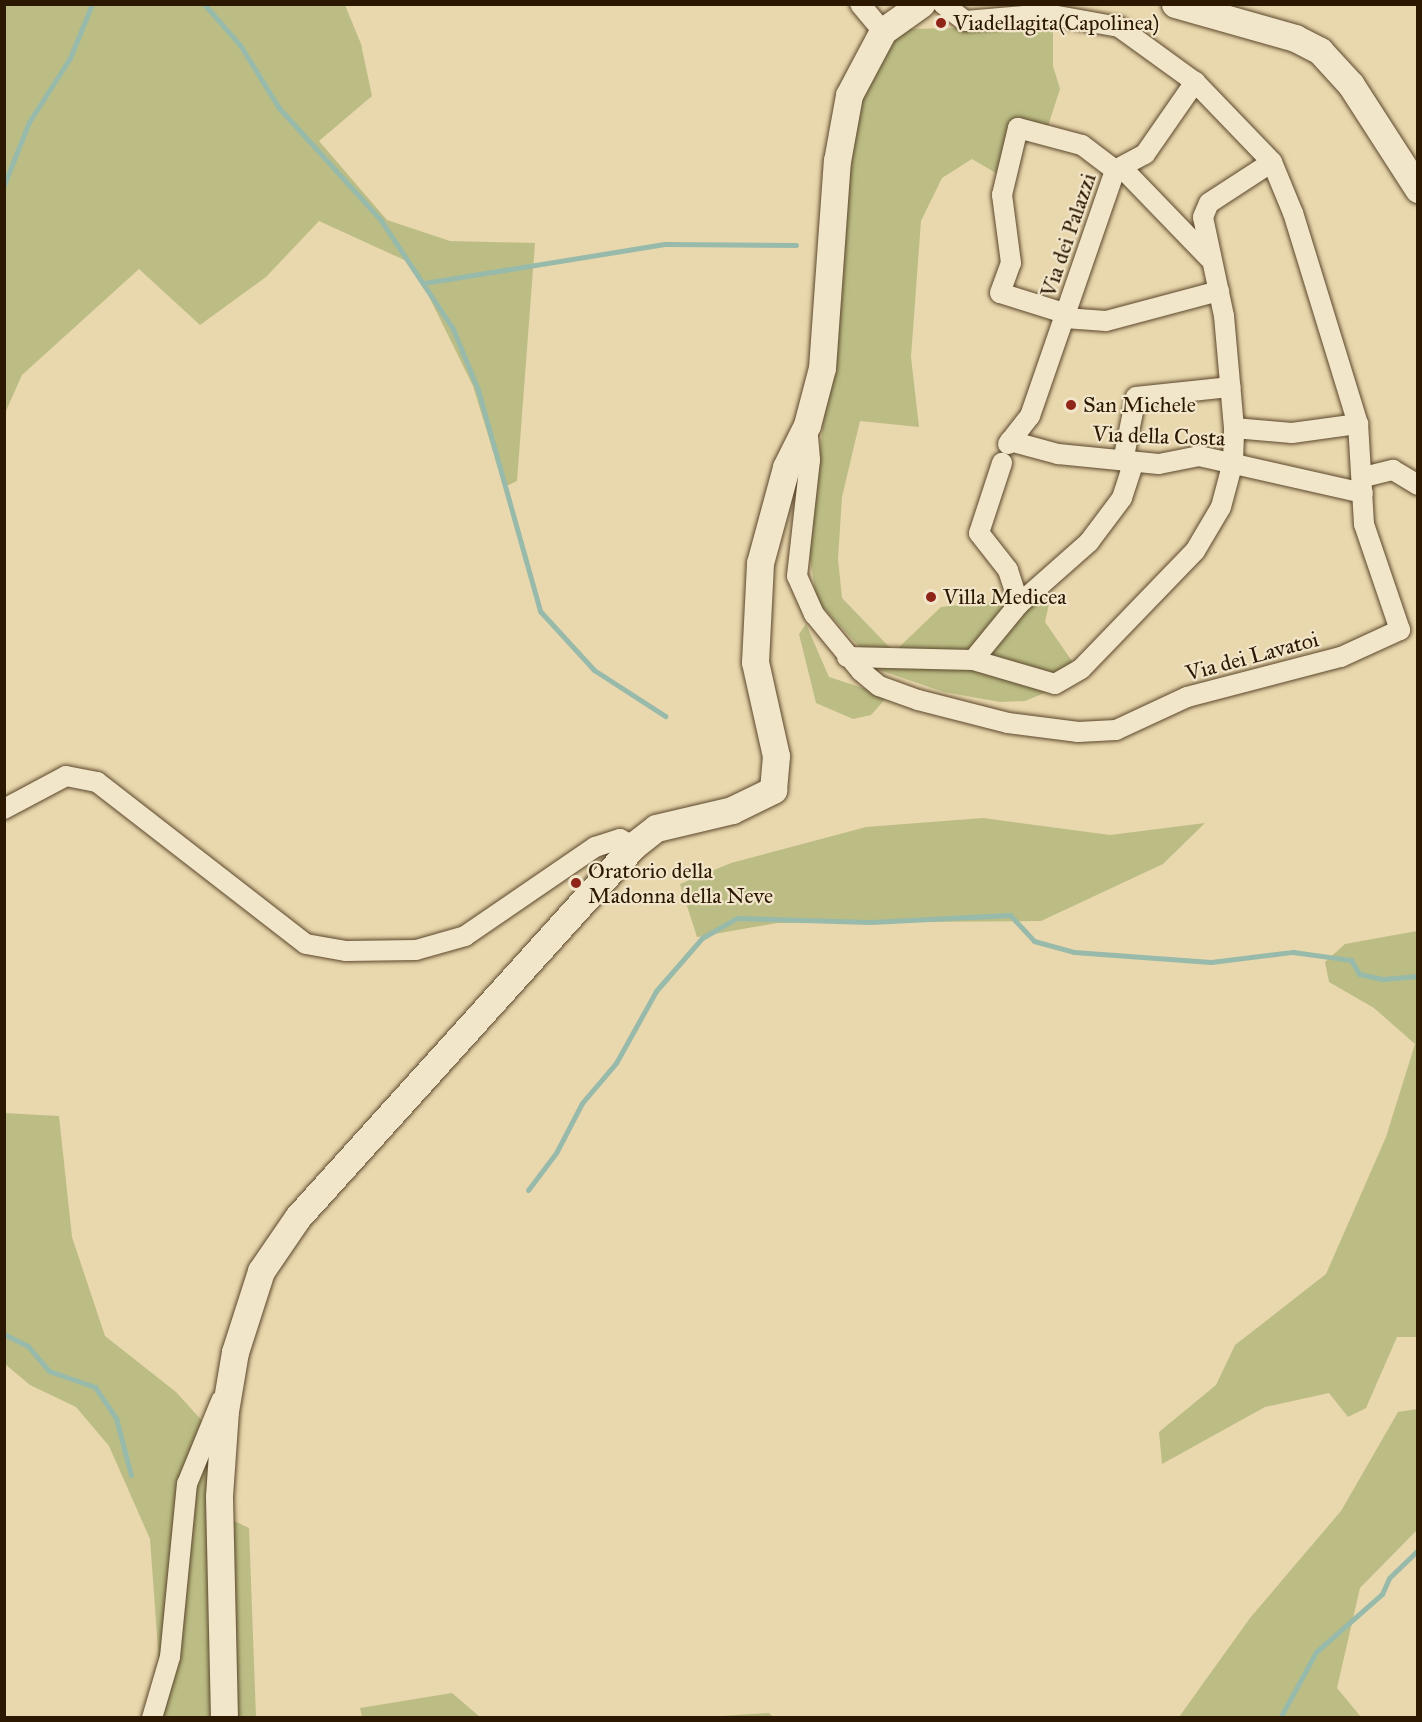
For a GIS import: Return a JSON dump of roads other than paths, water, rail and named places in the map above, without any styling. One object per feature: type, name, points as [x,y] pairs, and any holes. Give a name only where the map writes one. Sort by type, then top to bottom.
[{"type":"street","points":[[860,4],[883,32]]},
{"type":"street","points":[[152,1718],[170,1657],[187,1484],[231,1376],[261,1270],[297,1217],[633,846],[656,828],[732,810],[773,790],[776,756],[755,662],[760,563],[786,467],[807,424],[822,368],[837,161],[849,95],[883,32],[921,4]]},
{"type":"street","points":[[943,4],[965,21],[1047,14],[1119,27],[1194,82],[1272,162],[1293,213],[1358,424],[1363,485],[1393,470],[1418,485]]},
{"type":"street","points":[[1175,4],[1294,38],[1320,51],[1351,85],[1418,189]]},
{"type":"street","name":"Via dei Palazzi","points":[[1007,449],[1030,416],[1119,170],[1144,154],[1194,82]]},
{"type":"street","points":[[1211,259],[1119,170],[1082,145],[1018,128],[1002,195],[1011,263],[1000,293],[1065,320],[1106,321],[1219,291]]},
{"type":"street","points":[[807,424],[810,460],[797,576],[814,614],[847,657],[973,660],[1056,684],[1081,669],[1195,552],[1221,507],[1233,462],[1233,428],[1224,316],[1202,225],[1209,203],[1272,162]]},
{"type":"street","points":[[973,660],[1018,604],[1089,542],[1122,498],[1136,397],[1230,387]]},
{"type":"street","points":[[1233,428],[1292,433],[1358,424]]},
{"type":"street","points":[[1007,449],[979,533],[1008,570],[1018,604]]},
{"type":"street","name":"Via della Costa","points":[[1007,449],[1159,464],[1199,456],[1363,485]]},
{"type":"street","name":"Via dei Lavatoi","points":[[847,657],[879,686],[918,700],[1008,723],[1078,732],[1116,730],[1187,697],[1341,657],[1401,630],[1364,524],[1363,485]]},
{"type":"street","points":[[4,809],[66,776],[96,782],[306,944],[346,951],[416,950],[465,936],[595,847],[620,839],[633,846]]},
{"type":"street","points":[[224,1718],[219,1496],[231,1376]]},
{"type":"waterway","points":[[4,185],[29,122],[70,58],[92,4]]},
{"type":"waterway","points":[[204,4],[240,45],[279,108],[380,219],[453,329],[478,390],[540,611],[594,670],[665,716]]},
{"type":"waterway","points":[[424,283],[666,244],[796,245]]},
{"type":"waterway","points":[[528,1190],[556,1153],[582,1103],[616,1063],[656,991],[702,938],[737,918],[870,922],[1010,915],[1034,941],[1074,952],[1211,962],[1293,952],[1351,960],[1359,974],[1383,979],[1418,976]]},
{"type":"waterway","points":[[4,1334],[28,1346],[49,1371],[95,1387],[116,1418],[131,1475]]},
{"type":"waterway","points":[[1280,1718],[1316,1652],[1382,1594],[1389,1578],[1418,1550]]},
{"type":"place","name":"Viadellagita(Capolinea)","points":[[941,23]]},
{"type":"place","name":"San Michele","points":[[1071,405]]},
{"type":"place","name":"Villa Medicea","points":[[931,597]]},
{"type":"place","name":"Oratorio della Madonna della Neve","points":[[576,883]]}]
